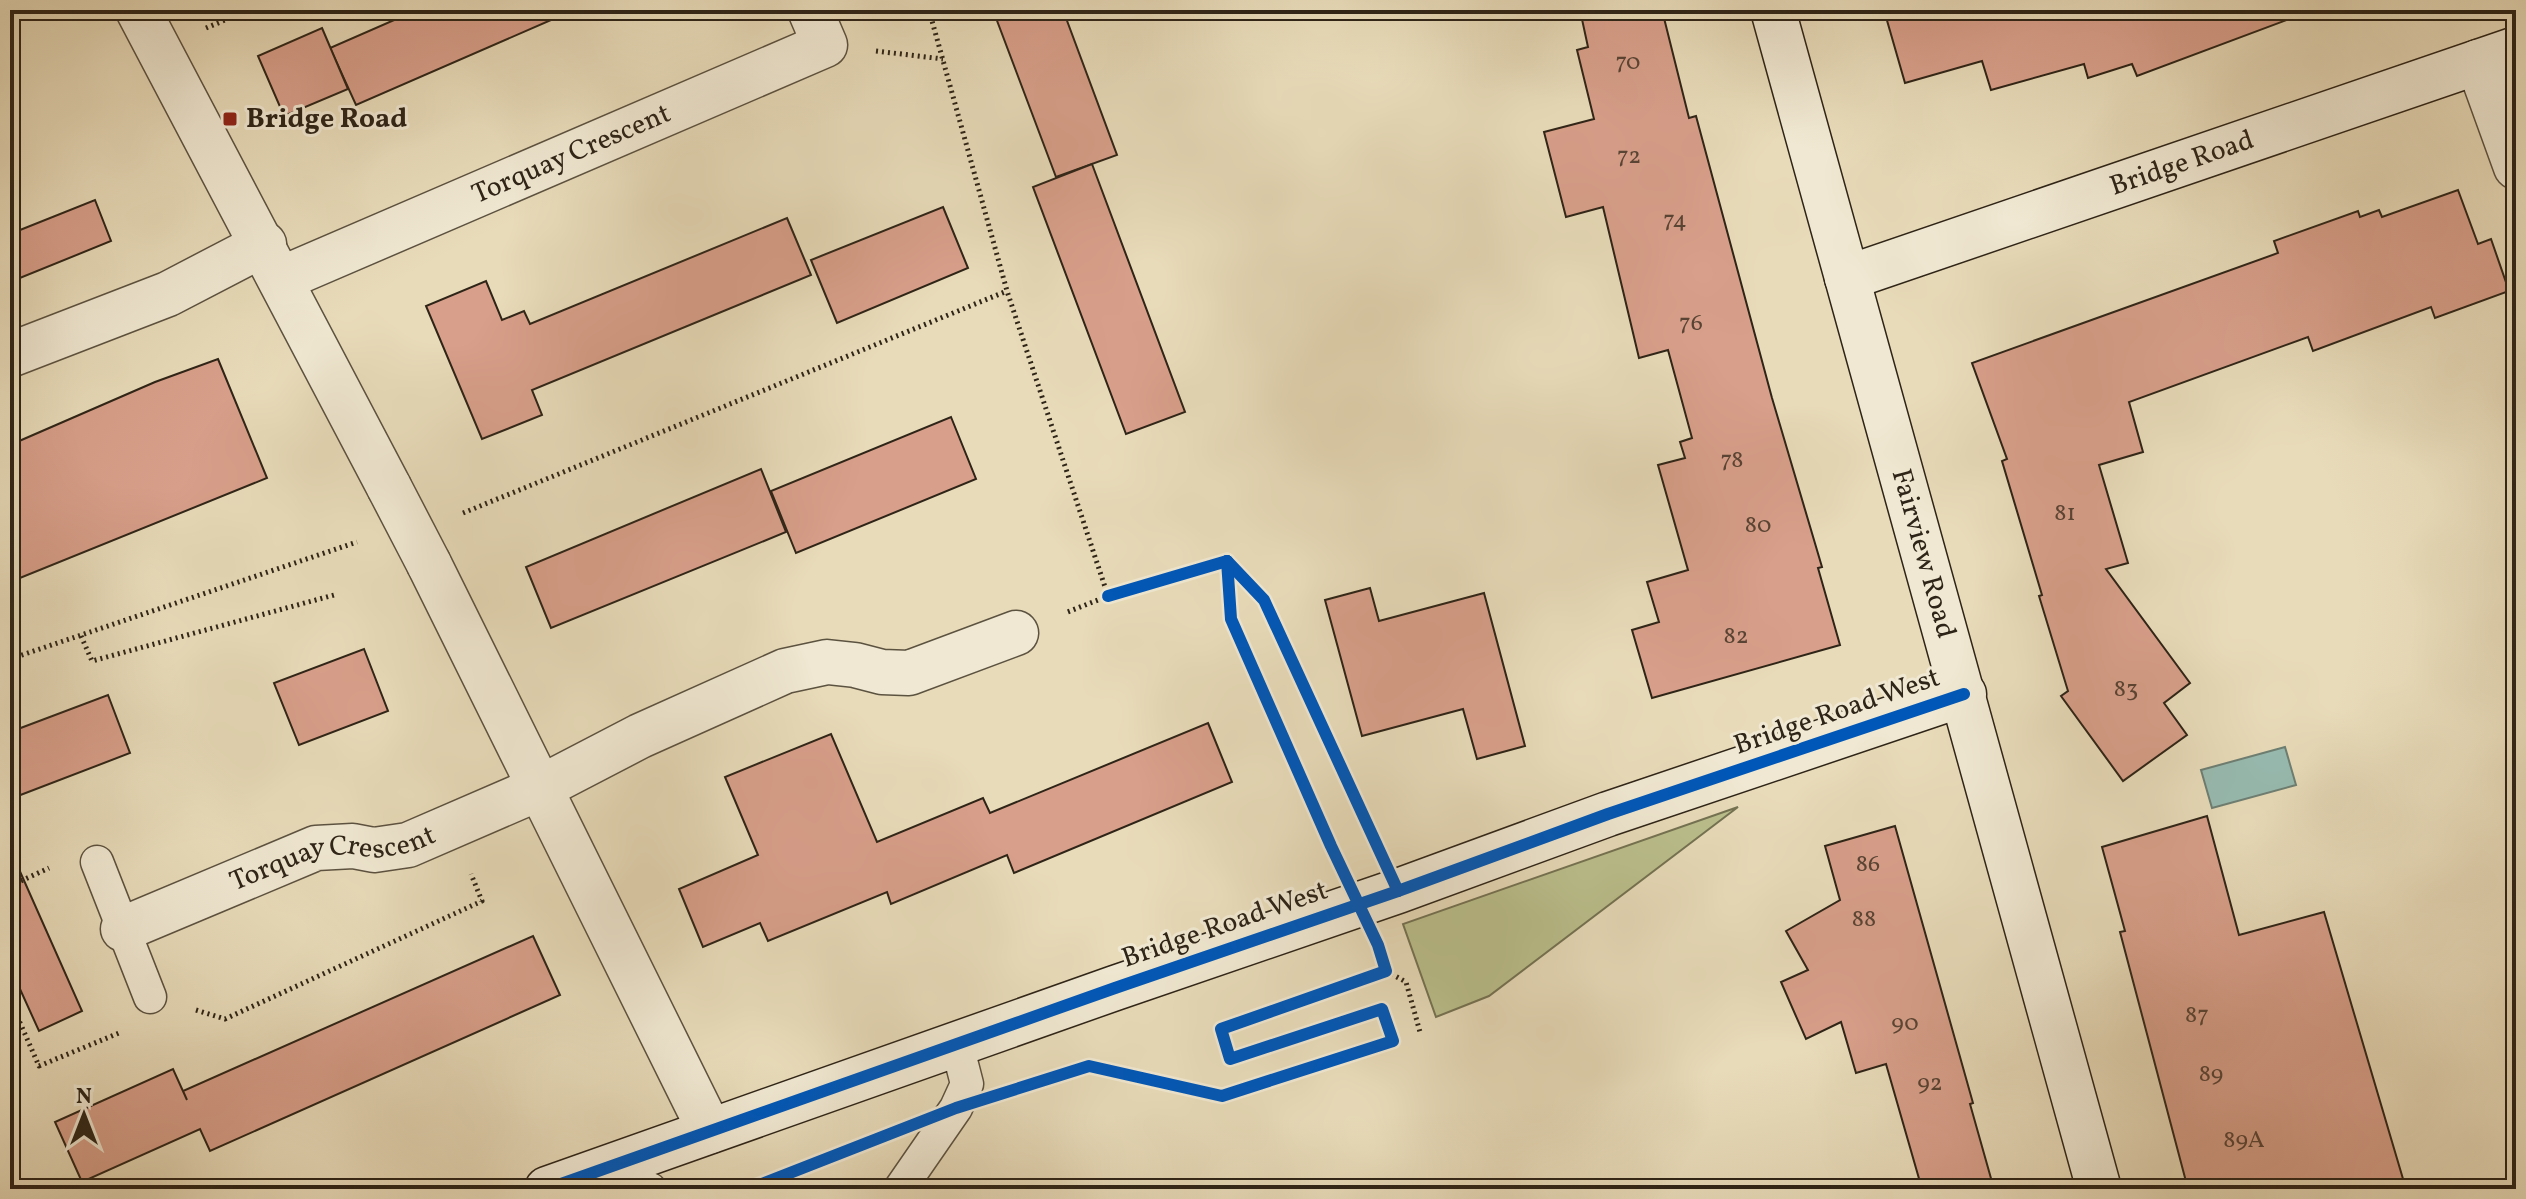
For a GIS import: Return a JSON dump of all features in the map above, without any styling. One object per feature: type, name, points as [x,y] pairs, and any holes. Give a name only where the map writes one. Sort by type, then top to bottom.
[{"type":"street","points":[[138,10],[429,564],[710,1131]]},
{"type":"street","name":"Fairview Road","points":[[1773,10],[2099,1189]]},
{"type":"street","name":"Torquay Crescent","points":[[10,355],[168,294],[272,262],[818,27]]},
{"type":"street","points":[[2497,55],[2516,167]]},
{"type":"street","name":"Bridge Road","points":[[1847,278],[2497,55]]},
{"type":"street","name":"Torquay Crescent","points":[[123,929],[316,848],[353,846],[374,850],[408,845],[542,787],[640,736],[785,671],[827,662],[882,672],[909,673],[1016,633]]},
{"type":"street","name":"Bridge Road West","points":[[547,1189],[635,1177],[710,1131],[1398,891],[1630,806],[1964,694]]},
{"type":"lane","points":[[97,862],[155,1006]]},
{"type":"lane","points":[[900,1189],[956,1108],[967,1084],[957,1045]]},
{"type":"path","points":[[929,10],[1007,291],[1108,596],[1123,591]]},
{"type":"path","points":[[818,27],[943,59]]},
{"type":"path","points":[[459,514],[1007,291]]},
{"type":"path","points":[[10,659],[357,542]]},
{"type":"path","points":[[81,636],[92,661],[334,595]]},
{"type":"path","points":[[10,1000],[39,1066],[155,1006],[198,1010],[225,1019],[482,901],[451,826]]},
{"type":"path","points":[[1371,976],[1384,965],[1406,982],[1420,1032]]},
{"type":"green space","points":[[1738,807],[1489,996],[1436,1017],[1403,924]]},
{"type":"water","points":[[2285,747],[2296,785],[2212,808],[2201,770]]},
{"type":"building","points":[[417,10],[574,10],[356,105],[330,48]]},
{"type":"building","points":[[993,10],[1063,10],[1117,155],[1056,177]]},
{"type":"building","points":[[1580,10],[1662,10],[1689,118],[1696,116],[1772,398],[1822,567],[1818,568],[1840,645],[1652,698],[1632,630],[1659,622],[1647,582],[1688,570],[1658,465],[1685,458],[1680,442],[1692,438],[1668,350],[1639,358],[1603,207],[1566,217],[1544,132],[1594,119],[1577,50],[1588,47]]},
{"type":"building","points":[[1884,10],[2299,10],[2300,15],[2137,76],[2132,64],[2088,78],[2084,64],[1991,90],[1982,61],[1905,83]]},
{"type":"building","points":[[322,28],[348,89],[284,116],[258,56]]},
{"type":"building","points":[[1092,164],[1185,412],[1126,434],[1033,187]]},
{"type":"building","points":[[2458,190],[2478,244],[2491,239],[2509,291],[2435,318],[2431,307],[2313,351],[2308,337],[2129,402],[2143,452],[2099,465],[2128,563],[2106,569],[2190,683],[2164,703],[2187,735],[2123,781],[2061,696],[2068,691],[2002,461],[2007,459],[1972,363],[2278,253],[2274,241],[2358,211],[2360,217],[2379,210],[2382,217]]},
{"type":"building","points":[[95,200],[111,241],[10,282],[10,234]]},
{"type":"building","points":[[943,207],[968,268],[837,323],[811,260]]},
{"type":"building","points":[[787,218],[811,275],[532,390],[542,415],[482,439],[426,306],[486,281],[502,320],[524,311],[530,324]]},
{"type":"building","points":[[218,359],[267,478],[10,582],[10,445],[155,382]]},
{"type":"building","points":[[951,417],[976,479],[796,553],[771,491]]},
{"type":"building","points":[[761,469],[786,532],[551,628],[526,567]]},
{"type":"building","points":[[1370,588],[1379,621],[1484,593],[1525,746],[1477,759],[1463,709],[1362,736],[1325,600]]},
{"type":"building","points":[[364,649],[388,711],[299,745],[274,683]]},
{"type":"building","points":[[108,695],[130,753],[10,799],[10,732]]},
{"type":"building","points":[[1208,723],[1232,782],[1014,873],[1007,855],[891,904],[887,892],[768,941],[760,923],[703,947],[679,889],[758,855],[725,777],[831,734],[877,842],[983,798],[990,813]]},
{"type":"building","points":[[2207,816],[2239,935],[2324,912],[2406,1189],[2188,1189],[2120,932],[2125,931],[2102,847]]},
{"type":"building","points":[[1895,826],[1994,1189],[1922,1189],[1886,1064],[1856,1073],[1841,1022],[1806,1039],[1781,982],[1808,970],[1786,931],[1840,900],[1825,846]]},
{"type":"building","points":[[10,849],[82,1011],[39,1031],[10,967]]},
{"type":"building","points":[[533,936],[560,995],[210,1151],[200,1129],[82,1182],[55,1122],[173,1069],[187,1100],[183,1091]]},
{"type":"cycle path","points":[[1227,561],[1264,600],[1398,891]]},
{"type":"cycle path","points":[[1108,596],[1227,561]]},
{"type":"cycle path","points":[[749,1189],[956,1108],[1089,1066],[1222,1096],[1393,1041],[1382,1009],[1230,1059],[1221,1029],[1386,971],[1378,945],[1231,619],[1227,561]]},
{"type":"cycle path","points":[[547,1189],[1398,891],[1608,814],[1964,694]]},
{"type":"place","name":"Bridge Road","points":[[230,119]]}]
